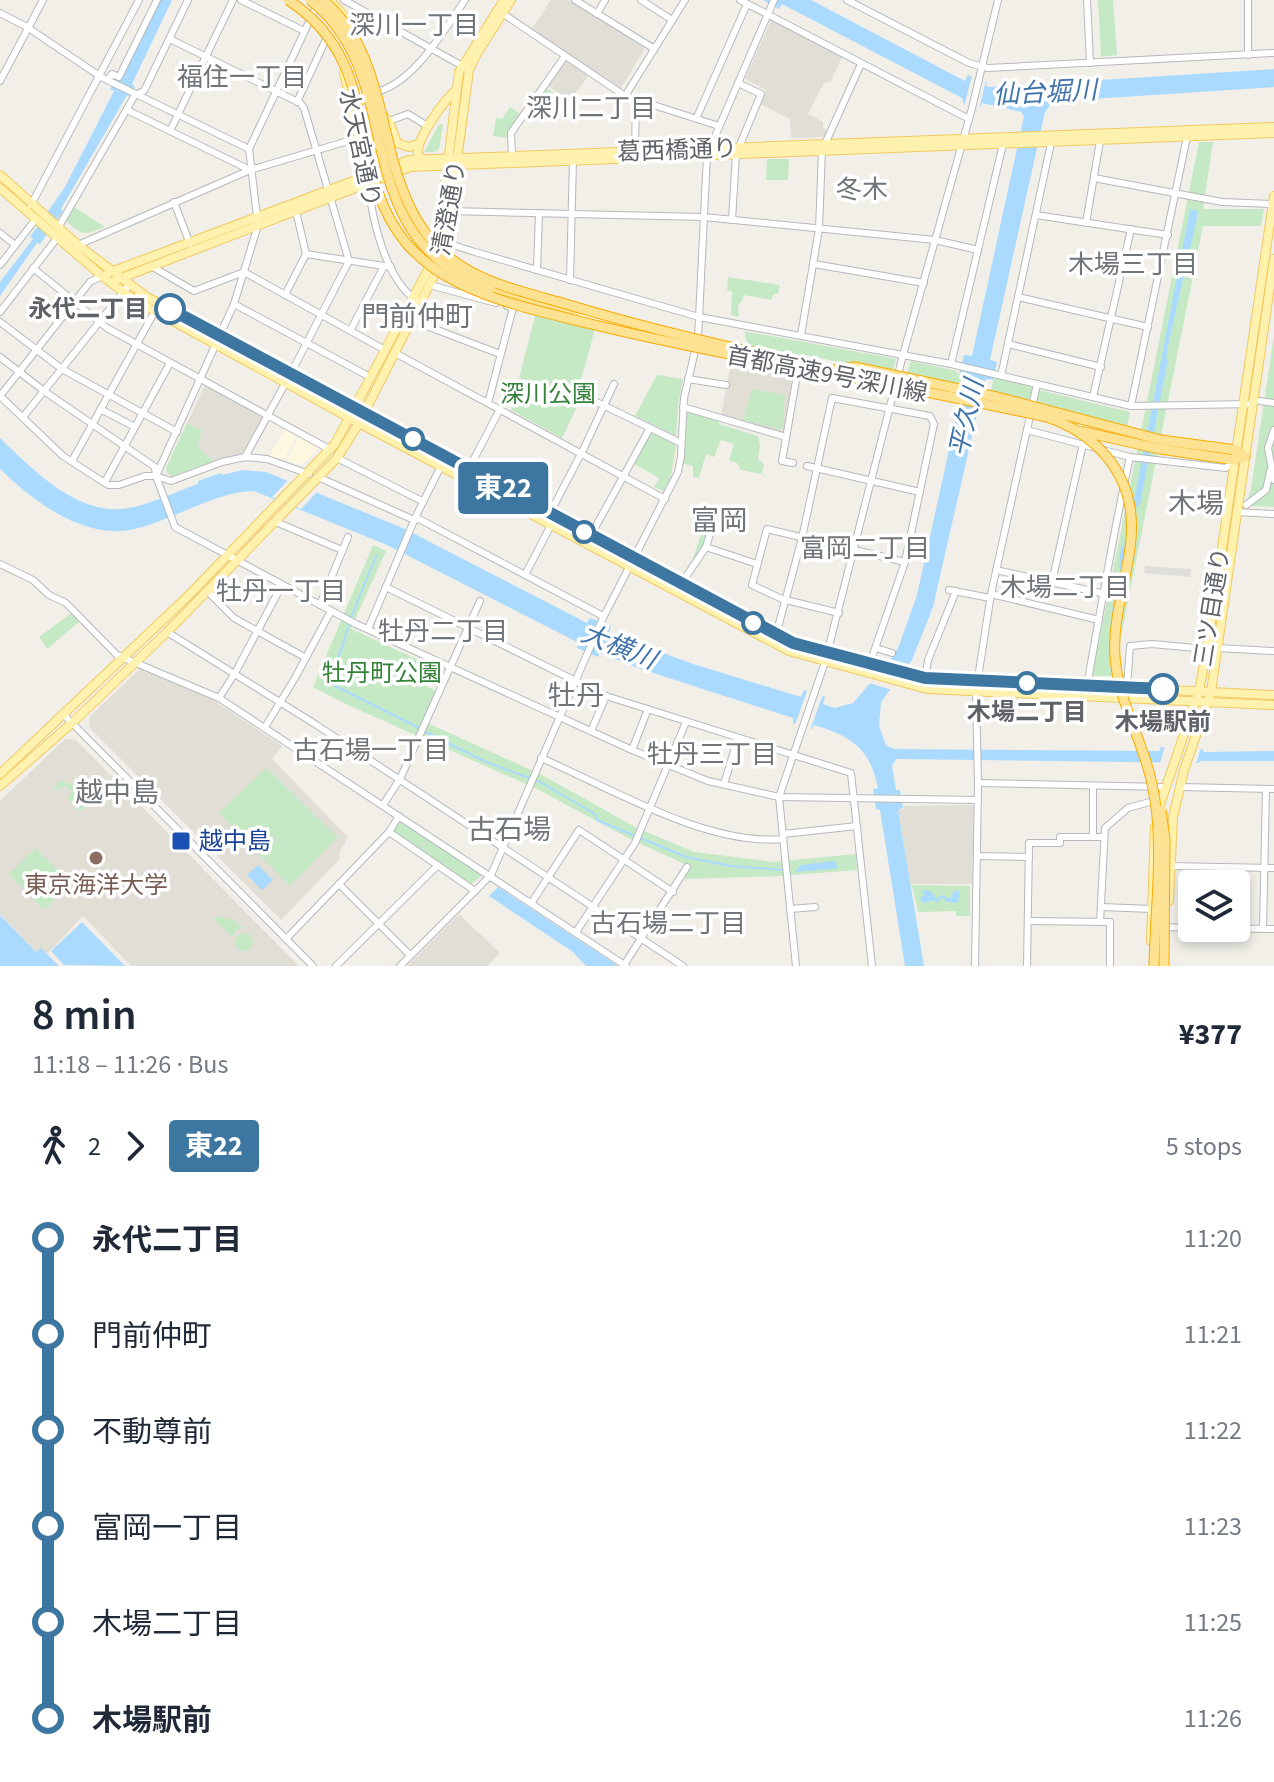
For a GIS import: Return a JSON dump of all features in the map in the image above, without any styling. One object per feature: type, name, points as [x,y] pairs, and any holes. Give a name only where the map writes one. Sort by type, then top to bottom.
[{"type":"highway","name":"首都高速9号深川線","points":[[287,0],[309,14],[325,30],[344,63],[353,86],[377,186],[390,219],[405,242],[425,262],[473,289],[556,315],[737,357],[1047,417],[1084,435],[1111,462],[1128,497],[1131,528],[1115,631],[1116,668],[1123,701],[1152,781],[1157,822],[1152,966]]},
{"type":"highway","points":[[300,0],[329,25],[348,55],[367,114],[390,219]]},
{"type":"highway","points":[[310,0],[333,22],[352,52],[392,190],[422,245],[449,268],[479,285],[565,310],[586,310]]},
{"type":"highway","name":"首都高速9号深川線","points":[[321,0],[345,23],[362,51],[404,196],[429,238],[455,262],[484,279],[654,330],[1056,419],[1095,442],[1120,475],[1128,497],[1131,526],[1116,627],[1115,659],[1121,692],[1164,821],[1166,966]]},
{"type":"highway","points":[[737,357],[754,363],[1160,444],[1245,457]]},
{"type":"highway","points":[[834,370],[855,367],[997,397],[1160,444]]},
{"type":"main road","name":"水天宮通り","points":[[287,0],[310,18],[327,37],[344,72],[358,138],[370,176]]},
{"type":"main road","name":"水天宮通り","points":[[330,0],[355,33],[370,66],[394,164]]},
{"type":"main road","name":"清澄通り","points":[[453,161],[456,90],[504,0]]},
{"type":"main road","name":"清澄通り","points":[[304,486],[309,474],[334,454],[385,350],[416,301],[430,285],[440,264],[466,68],[511,0]]},
{"type":"main road","points":[[423,159],[417,152],[418,143],[456,90]]},
{"type":"main road","points":[[370,176],[375,150],[371,129],[379,103]]},
{"type":"main road","points":[[381,114],[389,121],[397,143],[405,147],[418,143]]},
{"type":"main road","name":"葛西橋通り","points":[[102,276],[114,278],[147,268],[329,194],[394,164],[423,159],[573,159],[1014,140],[1100,141],[1274,130]]},
{"type":"main road","name":"葛西橋通り","points":[[1046,141],[1274,130]]},
{"type":"main road","name":"葛西橋通り","points":[[962,142],[1003,144],[1014,140]]},
{"type":"main road","name":"葛西橋通り","points":[[370,176],[410,167],[512,155],[708,152]]},
{"type":"main road","points":[[0,175],[31,205],[38,218]]},
{"type":"main road","points":[[0,188],[78,245],[155,311],[219,341]]},
{"type":"main road","name":"三ツ目通り","points":[[1166,966],[1171,836],[1184,770],[1211,692],[1212,648],[1235,455],[1252,403],[1273,200]]},
{"type":"main road","name":"葛西橋通り","points":[[114,278],[190,244],[258,222]]},
{"type":"main road","points":[[55,231],[102,276]]},
{"type":"main road","name":"清澄通り","points":[[304,486],[318,477],[361,418],[411,320],[442,239]]},
{"type":"main road","name":"三ツ目通り","points":[[1152,966],[1154,835],[1169,770],[1212,648],[1245,457],[1274,259]]},
{"type":"main road","points":[[138,291],[137,277],[147,268]]},
{"type":"main road","points":[[126,289],[138,291],[219,341],[632,563],[780,648],[870,663],[925,678],[1274,695]]},
{"type":"main road","points":[[361,418],[441,466],[466,474]]},
{"type":"main road","points":[[0,774],[123,659],[280,503],[304,486]]},
{"type":"main road","points":[[0,786],[137,664],[290,508],[304,486]]},
{"type":"main road","points":[[549,520],[591,535],[632,563],[681,584],[776,635],[897,682],[927,689],[1274,705]]},
{"type":"street","points":[[0,81],[3,66],[43,0]]},
{"type":"street","points":[[31,205],[139,0]]},
{"type":"street","points":[[111,80],[112,74],[119,77],[157,0]]},
{"type":"street","points":[[0,312],[33,268],[134,94],[144,91],[188,0]]},
{"type":"street","points":[[170,131],[233,0]]},
{"type":"street","points":[[241,0],[304,31]]},
{"type":"street","points":[[156,476],[219,341],[244,272],[258,222],[249,149],[321,0]]},
{"type":"street","points":[[344,0],[466,68]]},
{"type":"street","points":[[376,92],[388,89],[432,48],[465,0]]},
{"type":"street","points":[[575,0],[653,48]]},
{"type":"street","points":[[597,14],[605,0]]},
{"type":"street","points":[[641,0],[672,20]]},
{"type":"street","points":[[625,96],[685,0]]},
{"type":"street","points":[[847,0],[982,67],[1274,53]]},
{"type":"street","points":[[796,966],[779,797],[827,657],[903,355],[972,108],[998,0]]},
{"type":"street","points":[[1087,0],[1090,63]]},
{"type":"street","points":[[1248,0],[1248,55]]},
{"type":"street","points":[[696,119],[744,2],[969,119]]},
{"type":"street","points":[[400,966],[491,875],[602,618],[678,472],[683,407],[697,344],[708,152],[773,3]]},
{"type":"street","points":[[0,13],[27,27],[101,77],[249,149]]},
{"type":"street","points":[[502,13],[625,96],[719,126]]},
{"type":"street","points":[[297,102],[327,37]]},
{"type":"street","points":[[170,39],[304,108],[349,261],[245,457]]},
{"type":"street","points":[[512,155],[511,133],[565,56]]},
{"type":"street","points":[[801,335],[819,229],[824,147],[861,64]]},
{"type":"street","points":[[732,220],[737,150],[761,94],[738,83]]},
{"type":"street","points":[[635,151],[636,100]]},
{"type":"street","points":[[127,110],[250,170]]},
{"type":"street","points":[[389,121],[408,114],[429,127]]},
{"type":"street","points":[[1131,406],[1187,137]]},
{"type":"street","points":[[78,245],[250,170],[358,138]]},
{"type":"street","points":[[998,375],[1008,344],[1036,215],[1046,141]]},
{"type":"street","points":[[1086,223],[1100,141]]},
{"type":"street","points":[[951,364],[1003,144]]},
{"type":"street","points":[[570,280],[573,159]]},
{"type":"street","name":"水天宮通り","points":[[370,176],[387,267],[399,286],[416,301]]},
{"type":"street","points":[[1094,178],[1222,202],[1273,200]]},
{"type":"street","points":[[174,202],[190,244]]},
{"type":"street","points":[[285,295],[306,254],[295,207]]},
{"type":"street","points":[[446,211],[704,217],[935,240],[978,250]]},
{"type":"street","points":[[537,270],[539,213]]},
{"type":"street","points":[[1036,215],[1168,235]]},
{"type":"street","points":[[0,265],[38,218]]},
{"type":"street","points":[[1093,397],[1131,229]]},
{"type":"street","points":[[0,233],[15,245]]},
{"type":"street","points":[[442,239],[699,317],[960,365],[1131,406],[1274,403]]},
{"type":"street","points":[[306,254],[387,267],[350,331]]},
{"type":"street","points":[[814,264],[924,283]]},
{"type":"street","points":[[33,268],[99,322],[422,501]]},
{"type":"street","points":[[147,268],[194,291],[244,272]]},
{"type":"street","points":[[244,272],[385,350]]},
{"type":"street","points":[[102,276],[90,282],[0,396],[72,461],[105,482],[119,485],[145,476],[171,481],[245,457],[267,459],[309,474]]},
{"type":"street","points":[[430,285],[513,308],[488,403]]},
{"type":"street","points":[[23,417],[126,289]]},
{"type":"street","points":[[495,293],[697,344]]},
{"type":"street","points":[[1018,297],[1148,327]]},
{"type":"street","points":[[234,304],[370,377]]},
{"type":"street","points":[[72,461],[155,311]]},
{"type":"street","points":[[411,320],[500,354]]},
{"type":"street","points":[[0,322],[62,369],[177,432]]},
{"type":"street","points":[[1008,344],[1101,367]]},
{"type":"street","points":[[395,353],[665,499]]},
{"type":"street","points":[[0,357],[155,467],[178,529],[356,624],[632,750],[708,781],[779,797],[978,800]]},
{"type":"street","points":[[105,482],[170,363]]},
{"type":"street","points":[[793,463],[782,461],[797,375]]},
{"type":"street","points":[[688,379],[726,385]]},
{"type":"street","points":[[525,575],[614,384]]},
{"type":"street","points":[[975,966],[976,691],[990,596],[1037,384]]},
{"type":"street","points":[[574,391],[681,443]]},
{"type":"street","points":[[776,635],[802,538],[832,398],[930,416],[934,424],[905,562],[870,663]]},
{"type":"street","points":[[683,407],[786,437]]},
{"type":"street","points":[[100,409],[135,427]]},
{"type":"street","points":[[466,474],[500,409]]},
{"type":"street","points":[[591,535],[650,428]]},
{"type":"street","points":[[1027,430],[1157,461],[1226,468],[1235,455]]},
{"type":"street","points":[[1274,430],[1268,448],[1274,480]]},
{"type":"street","points":[[1052,582],[1083,444]]},
{"type":"street","points":[[1087,685],[1101,593],[1130,457]]},
{"type":"street","points":[[1266,490],[1270,465]]},
{"type":"street","points":[[368,629],[422,501],[441,466]]},
{"type":"street","points":[[807,466],[920,492]]},
{"type":"street","points":[[318,477],[414,520],[419,519],[602,618]]},
{"type":"street","points":[[1246,505],[1266,490],[1274,489]]},
{"type":"street","points":[[681,584],[706,547],[717,512]]},
{"type":"street","points":[[1236,512],[1274,514]]},
{"type":"street","points":[[276,522],[342,550]]},
{"type":"street","points":[[839,613],[786,600],[752,585],[767,529],[905,562]]},
{"type":"street","points":[[320,605],[348,537]]},
{"type":"street","points":[[706,547],[757,564]]},
{"type":"street","points":[[0,564],[33,580],[49,595],[66,603],[107,648],[123,659],[219,698],[625,965],[687,867]]},
{"type":"street","points":[[996,570],[1101,593]]},
{"type":"street","points":[[219,698],[282,585]]},
{"type":"street","points":[[386,587],[606,696],[851,773],[872,966]]},
{"type":"street","points":[[925,678],[928,660],[952,590],[1099,620]]},
{"type":"street","points":[[207,591],[234,618],[306,658]]},
{"type":"street","points":[[383,805],[400,779],[480,601]]},
{"type":"street","points":[[265,727],[331,611]]},
{"type":"street","points":[[167,632],[504,846],[683,966]]},
{"type":"street","points":[[1127,687],[1130,646],[1152,644],[1274,651]]},
{"type":"street","points":[[876,648],[892,653]]},
{"type":"street","points":[[591,731],[606,696]]},
{"type":"street","points":[[632,750],[648,709]]},
{"type":"street","points":[[63,714],[313,966]]},
{"type":"street","points":[[576,932],[635,843],[686,722]]},
{"type":"street","points":[[724,784],[738,738]]},
{"type":"street","points":[[541,758],[697,828],[769,840],[857,826]]},
{"type":"street","points":[[978,783],[1164,787]]},
{"type":"street","points":[[1093,786],[1093,837]]},
{"type":"street","points":[[1180,787],[1270,789],[1263,929]]},
{"type":"street","points":[[1100,922],[1105,828],[1128,808],[1161,798]]},
{"type":"street","points":[[286,939],[389,832],[399,816]]},
{"type":"street","points":[[532,902],[579,830],[673,892]]},
{"type":"street","points":[[389,832],[475,891]]},
{"type":"street","points":[[1027,966],[1029,843],[1060,843],[1060,837],[1104,837]]},
{"type":"street","points":[[977,856],[1029,857]]},
{"type":"street","points":[[336,966],[438,865]]},
{"type":"street","points":[[1170,866],[1274,868]]},
{"type":"street","points":[[339,884],[410,955]]},
{"type":"street","points":[[790,909],[815,907]]},
{"type":"street","points":[[1101,907],[1152,909]]},
{"type":"street","points":[[1028,921],[1110,922],[1110,966]]},
{"type":"street","points":[[1151,927],[1178,927]]},
{"type":"street","points":[[1250,929],[1274,929]]},
{"type":"shaded area","points":[[551,0],[568,0],[645,48],[621,88],[592,70],[570,102],[547,85],[568,54],[532,29]]},
{"type":"shaded area","points":[[771,20],[842,57],[831,81],[824,83],[808,114],[823,122],[823,128],[827,130],[824,137],[791,138],[790,119],[760,104],[766,90],[745,79]]},
{"type":"shaded area","points":[[731,364],[793,376],[783,432],[721,415]]},
{"type":"shaded area","points":[[205,385],[264,417],[244,454],[213,461],[199,448],[203,431],[187,423]]},
{"type":"shaded area","points":[[285,428],[297,435],[284,459],[269,457]]},
{"type":"shaded area","points":[[300,436],[320,446],[306,462],[298,464],[287,460]]},
{"type":"shaded area","points":[[1145,566],[1191,569],[1190,577],[1144,573]]},
{"type":"shaded area","name":"東京海洋大学","points":[[140,669],[211,699],[281,745],[272,759],[348,837],[339,854],[340,859],[281,920],[89,727],[90,716]]},
{"type":"shaded area","name":"東京海洋大学","points":[[65,739],[76,740],[299,966],[131,966],[83,916],[48,953],[36,952],[0,914],[0,801]]},
{"type":"shaded area","points":[[904,806],[974,807],[972,884],[910,884],[898,810],[904,809]]},
{"type":"shaded area","points":[[459,914],[500,953],[487,966],[407,966]]},
{"type":"green space","points":[[1098,0],[1113,0],[1117,55],[1101,57]]},
{"type":"green space","points":[[545,87],[568,103],[562,112],[550,113],[536,101]]},
{"type":"green space","points":[[510,107],[522,115],[510,138],[493,136],[496,118],[502,119]]},
{"type":"green space","points":[[439,124],[443,125],[439,149],[424,152]]},
{"type":"green space","points":[[1199,142],[1213,142],[1203,209],[1264,209],[1261,226],[1203,226],[1113,676],[1092,676]]},
{"type":"green space","points":[[767,159],[789,159],[788,180],[766,180]]},
{"type":"green space","points":[[74,207],[105,227],[87,233],[76,229],[65,220]]},
{"type":"green space","points":[[728,277],[780,285],[778,294],[773,294],[772,300],[744,295],[738,305],[739,317],[731,315],[732,292],[727,290]]},
{"type":"green space","name":"深川公園","points":[[536,312],[595,329],[579,387],[581,398],[562,438],[511,410]]},
{"type":"green space","points":[[744,331],[896,359],[892,373],[806,355],[748,347]]},
{"type":"green space","points":[[1274,336],[1274,507],[1250,506],[1246,503],[1251,489]]},
{"type":"green space","points":[[911,361],[957,371],[958,375],[967,376],[965,387],[906,376]]},
{"type":"green space","points":[[657,375],[683,379],[676,436],[635,416]]},
{"type":"green space","points":[[994,378],[1033,387],[1029,403],[990,394]]},
{"type":"green space","points":[[752,389],[785,395],[782,430],[743,420]]},
{"type":"green space","points":[[1039,390],[1130,412],[1127,428],[1036,405]]},
{"type":"green space","points":[[687,412],[719,420],[719,424],[758,436],[758,459],[764,464],[762,473],[765,475],[741,470],[737,463],[729,460],[734,444],[721,440],[714,457],[706,454],[699,478],[693,477],[693,466],[684,464]]},
{"type":"green space","points":[[187,423],[203,431],[199,448],[213,461],[172,476],[166,468]]},
{"type":"green space","points":[[651,432],[676,445],[671,476],[664,491],[654,487],[659,478],[634,464]]},
{"type":"green space","points":[[709,511],[714,515],[696,559],[693,558]]},
{"type":"green space","name":"牡丹町公園","points":[[373,545],[386,551],[351,628],[355,631],[353,636],[356,631],[425,663],[416,681],[436,691],[423,721],[542,775],[637,828],[694,852],[773,862],[856,854],[857,870],[685,879],[690,867],[685,864],[632,840],[537,789],[313,687]]},
{"type":"green space","points":[[73,612],[81,620],[47,649],[39,637]]},
{"type":"green space","points":[[266,768],[338,837],[290,886],[219,813]]},
{"type":"green space","points":[[61,780],[75,787],[76,797],[84,808],[80,812],[67,798],[72,792],[65,785],[57,791],[55,786]]},
{"type":"green space","points":[[400,821],[481,876],[471,884],[393,831]]},
{"type":"green space","points":[[36,848],[71,883],[44,910],[9,874]]},
{"type":"green space","points":[[912,885],[970,886],[970,916],[956,916],[956,911],[918,912]]},
{"type":"green space","points":[[213,918],[234,920],[243,928],[236,930],[232,937]]},
{"type":"green space","points":[[244,933],[253,942],[244,951],[235,942]]},
{"type":"water","points":[[158,0],[172,0],[132,84],[135,87],[130,96],[127,95],[61,209],[63,211],[0,296],[0,282],[33,239],[30,237],[65,187],[114,91],[110,89]]},
{"type":"water","points":[[763,0],[811,0],[965,81],[968,75],[987,82],[986,86],[989,87],[1274,69],[1274,87],[1061,101],[1050,105],[1045,112],[990,360],[997,362],[993,380],[986,379],[983,389],[987,390],[981,414],[977,414],[933,607],[912,660],[881,702],[879,726],[886,745],[894,749],[1159,751],[1161,747],[1202,749],[1204,752],[1274,751],[1274,761],[896,759],[892,766],[903,808],[898,810],[924,966],[905,966],[880,810],[876,809],[873,789],[878,788],[864,753],[848,739],[814,725],[812,729],[793,723],[793,718],[600,653],[598,657],[577,648],[579,643],[387,545],[254,491],[221,497],[130,530],[112,531],[76,523],[59,514],[27,493],[0,469],[0,438],[39,474],[70,496],[86,504],[121,509],[150,502],[221,473],[243,470],[266,472],[405,529],[587,623],[590,618],[611,626],[609,633],[693,664],[801,697],[804,690],[825,697],[823,704],[835,708],[853,703],[895,654],[917,595],[963,387],[966,387],[967,376],[959,374],[964,355],[972,356],[1024,116],[1021,112],[982,103],[980,108],[964,105],[962,98],[782,4],[779,9]]},
{"type":"water","points":[[1190,209],[1198,213],[1169,341],[1140,504],[1136,507],[1118,628],[1110,626],[1114,620],[1112,611],[1121,570],[1121,547],[1125,545]]},
{"type":"water","points":[[835,861],[838,868],[795,872],[801,865]]},
{"type":"water","points":[[258,865],[273,880],[262,890],[247,875]]},
{"type":"water","points":[[498,887],[618,966],[586,966],[573,952],[489,896]]},
{"type":"water","points":[[921,890],[931,891],[936,899],[942,895],[950,899],[954,891],[959,891],[960,897],[957,903],[946,902],[943,897],[938,902],[932,900],[925,903],[920,900],[921,896],[925,896]]},
{"type":"water","points":[[0,915],[36,952],[41,948],[59,966],[0,966]]},
{"type":"water","points":[[82,922],[125,966],[64,965],[51,951]]},
{"type":"pier","points":[[972,76],[986,80],[979,110],[964,106]]},
{"type":"pier","points":[[288,480],[317,492],[301,509],[272,497]]},
{"type":"pier","points":[[886,658],[912,665],[892,690],[866,682]]},
{"type":"pier","points":[[808,688],[823,694],[810,731],[795,725]]},
{"type":"pier","points":[[1166,743],[1202,745],[1195,767],[1159,766]]},
{"type":"waterway","points":[[351,618],[376,556]]},
{"type":"waterway","points":[[349,624],[329,679],[331,684],[419,728]]},
{"type":"waterway","points":[[424,731],[484,761],[540,782],[595,814],[597,820],[686,857],[731,866],[784,870]]},
{"type":"bus line","name":"東22","points":[[170,309],[793,643],[925,678],[1163,689]]},
{"type":"place","name":"永代二丁目","points":[[170,309]]},
{"type":"place","name":"木場二丁目","points":[[1027,683]]},
{"type":"place","name":"木場駅前","points":[[1163,689]]},
{"type":"place","name":"越中島","points":[[181,841]]},
{"type":"place","name":"東京海洋大学","points":[[96,858]]},
{"type":"district","name":"深川一丁目","points":[[414,25]]},
{"type":"district","name":"福住一丁目","points":[[242,77]]},
{"type":"district","name":"深川二丁目","points":[[591,108]]},
{"type":"district","name":"冬木","points":[[862,189]]},
{"type":"district","name":"木場三丁目","points":[[1133,264]]},
{"type":"district","name":"門前仲町","points":[[417,316]]},
{"type":"district","name":"木場","points":[[1196,503]]},
{"type":"district","name":"富岡","points":[[719,520]]},
{"type":"district","name":"富岡二丁目","points":[[865,548]]},
{"type":"district","name":"木場二丁目","points":[[1065,587]]},
{"type":"district","name":"牡丹一丁目","points":[[281,591]]},
{"type":"district","name":"牡丹二丁目","points":[[443,631]]},
{"type":"district","name":"牡丹","points":[[576,695]]},
{"type":"district","name":"古石場一丁目","points":[[371,750]]},
{"type":"district","name":"牡丹三丁目","points":[[712,754]]},
{"type":"district","name":"越中島","points":[[117,792]]},
{"type":"district","name":"古石場","points":[[509,829]]},
{"type":"district","name":"古石場二丁目","points":[[668,923]]},
{"type":"water label","name":"仙台堀川","points":[[1045,92]]},
{"type":"water label","name":"平久川","points":[[966,418]]},
{"type":"water label","name":"大横川","points":[[619,646]]}]
